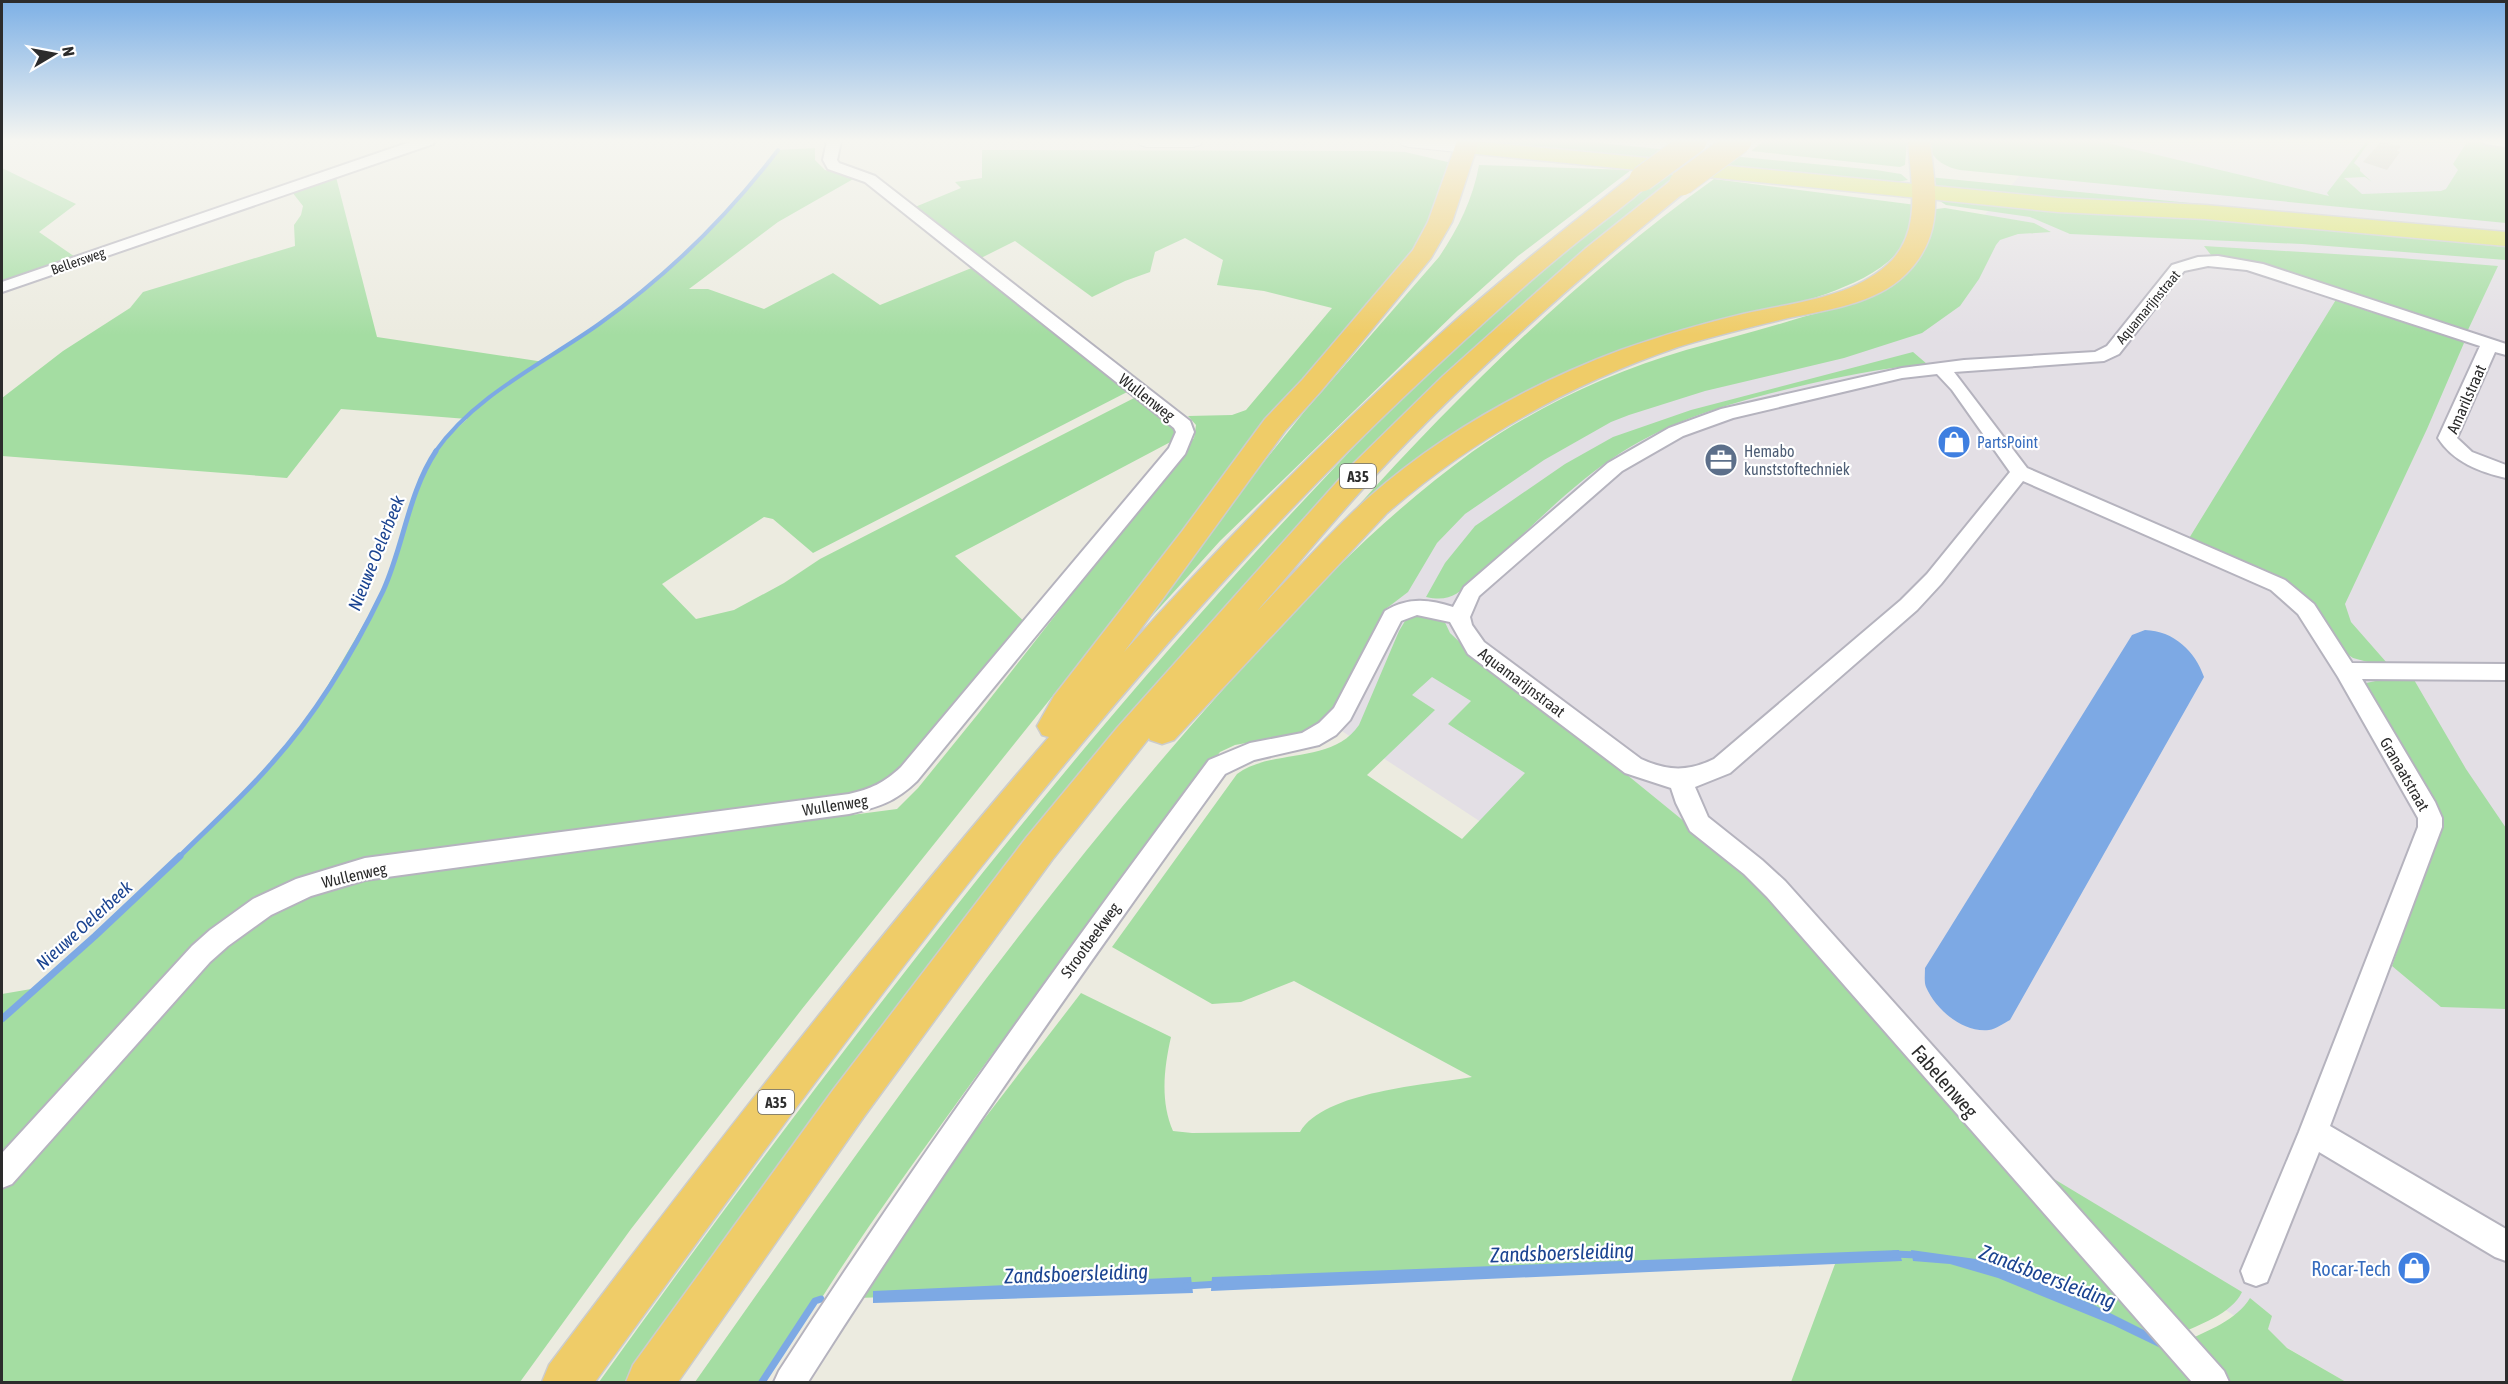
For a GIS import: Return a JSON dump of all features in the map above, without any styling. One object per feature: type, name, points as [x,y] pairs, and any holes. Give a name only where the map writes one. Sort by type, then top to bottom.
[{"type":"highway","name":"A35","points":[[992,828],[1066,705],[1194,537],[1275,425],[1312,386],[1422,253],[1440,222],[1446,206]]},
{"type":"highway","name":"A35","points":[[566,1383],[701,1200],[838,1021],[992,828],[1103,696],[1202,584],[1363,419],[1442,344],[1528,269],[1608,206]]},
{"type":"highway","name":"A35","points":[[650,1383],[848,1104],[1039,849],[1129,738],[1363,471],[1452,382],[1584,262],[1654,206]]},
{"type":"highway","name":"A35","points":[[1039,849],[1167,726],[1327,558],[1404,482],[1482,427],[1530,399],[1592,371],[1670,342],[1827,302],[1872,287],[1897,269],[1920,239],[1924,206]]},
{"type":"main road","points":[[2066,206],[2506,227]]},
{"type":"main road","points":[[2394,222],[2506,242]]},
{"type":"street","name":"Bellersweg","points":[[2,287],[240,206]]},
{"type":"street","name":"Wullenweg","points":[[2,1174],[201,954],[262,907],[305,887],[365,869],[849,804],[876,798],[893,789],[909,774],[1178,450],[1185,432],[1183,425],[904,206]]},
{"type":"street","name":"Aquamarijnstraat","points":[[2020,472],[1934,579],[1909,605],[1722,766],[1695,779],[1681,780],[1646,772],[1633,766],[1476,648],[1462,627],[1460,617],[1471,592],[1607,473],[1652,444],[1676,432],[1728,413],[1902,373],[1940,367],[2098,357],[2113,350],[2178,268],[2192,262],[2209,260],[2257,267],[2498,347]]},
{"type":"street","name":"Amarilstraat","points":[[2498,347],[2447,438],[2457,451],[2465,456],[2506,472]]},
{"type":"street","points":[[1940,367],[1958,386],[2020,472],[2278,585],[2306,609],[2346,671],[2506,672]]},
{"type":"street","name":"Strootbeekweg","points":[[790,1383],[839,1306],[1080,952],[1217,766],[1232,758],[1258,750],[1299,743],[1318,736],[1330,727],[1342,714],[1393,616],[1402,609],[1419,606],[1460,617]]},
{"type":"street","name":"Granaatstraat","points":[[2256,1271],[2313,1132],[2430,826],[2430,818],[2426,809],[2346,671]]},
{"type":"street","name":"Fabelenweg","points":[[1681,780],[1688,803],[1699,824],[1753,867],[1776,889],[2213,1383]]},
{"type":"street","points":[[2313,1132],[2506,1246]]},
{"type":"shaded area","points":[[1993,206],[2506,206],[2506,1382],[2346,1382],[2250,1326],[1287,695],[1549,423],[1925,281]]},
{"type":"green space","points":[[2,206],[74,206],[39,232],[78,259],[2,285]]},
{"type":"green space","points":[[303,206],[343,206],[377,337],[544,362],[641,291],[699,240],[732,206],[807,206],[778,222],[689,289],[708,289],[764,309],[833,273],[880,305],[974,267],[1131,390],[813,553],[773,519],[764,517],[662,584],[696,619],[734,610],[784,583],[820,559],[1138,396],[1177,425],[1178,438],[955,556],[1029,626],[893,778],[838,801],[347,864],[294,880],[122,1026],[2,1159],[2,994],[37,988],[205,833],[288,746],[317,704],[374,607],[390,572],[410,510],[430,459],[439,445],[467,419],[341,409],[287,478],[2,456],[2,398],[63,351],[130,308],[143,292],[295,246],[294,225],[301,215]]},
{"type":"green space","points":[[1435,206],[1420,244],[1196,517],[802,1009],[631,1229],[520,1382],[2,1382],[2,1186],[194,972],[268,911],[349,881],[897,809],[918,788],[978,714],[1194,438],[1196,425],[1188,416],[1232,415],[1246,410],[1332,308],[1264,291],[1217,285],[1223,260],[1185,238],[1155,252],[1150,272],[1092,297],[1015,241],[981,258],[915,207]]},
{"type":"green space","points":[[1467,206],[1584,206],[1518,256],[1457,311],[1220,541],[1123,648],[1254,474],[1304,412],[1439,257]]},
{"type":"green space","points":[[1623,206],[1649,206],[1441,383],[730,1247],[634,1382],[599,1382],[771,1146],[860,1030],[1029,816],[1150,671],[1276,530],[1398,402],[1495,312]]},
{"type":"green space","points":[[1678,206],[1916,206],[1910,234],[1903,246],[1895,256],[1874,272],[1826,294],[1539,390],[1297,575],[1393,468],[1494,365],[1546,315]]},
{"type":"green space","points":[[1950,206],[2004,206],[2053,211],[2242,222],[2506,247],[2506,260],[2302,244],[2070,234],[2030,217]]},
{"type":"green space","points":[[2154,206],[2216,206],[2260,210]]},
{"type":"green space","points":[[2327,206],[2506,206],[2506,223]]},
{"type":"green space","points":[[1945,208],[2034,223],[2051,232],[2018,234],[2000,240],[1979,279],[1960,306],[1922,333],[1844,358],[1705,391],[1611,422],[1544,460],[1465,514],[1437,543],[1408,592],[1387,608],[1357,665],[1345,699],[1314,731],[1235,745],[1220,752],[995,1050],[855,1246],[821,1299],[815,1302],[762,1382],[695,1382],[933,1049],[1058,886],[1222,691],[1288,618],[1394,514],[1472,452],[1522,420],[1575,392],[1658,359],[1841,306],[1855,299],[1917,242],[1930,226],[1936,209]]},
{"type":"green space","points":[[2204,246],[2498,266],[2467,332],[2266,267],[2211,255]]},
{"type":"green space","points":[[2337,298],[2459,338],[2464,343],[2427,429],[2345,604],[2351,622],[2387,663],[2375,664],[2353,658],[2344,652],[2312,607],[2188,540]]},
{"type":"green space","points":[[1913,352],[1927,364],[1859,373],[1770,393],[1704,413],[1642,440],[1582,481],[1462,590],[1447,598],[1426,597],[1445,563],[1475,526],[1565,464],[1613,437],[1691,410]]},
{"type":"green space","points":[[1418,612],[1442,616],[1450,633],[1483,664],[1626,774],[1750,875],[2200,1382],[1791,1382],[1838,1256],[1198,1286],[858,1298],[922,1200],[1081,993],[1171,1037],[1164,1084],[1166,1108],[1173,1131],[1192,1133],[1300,1132],[1312,1118],[1331,1107],[1353,1099],[1404,1087],[1472,1077],[1294,981],[1241,1002],[1212,1004],[1112,947],[1237,774],[1267,761],[1333,746],[1347,738],[1359,725],[1405,621]],"holes":[[[1432,677],[1471,701],[1448,724],[1525,773],[1462,839],[1367,775],[1435,710],[1412,695]]]},
{"type":"green space","points":[[2390,678],[2413,678],[2466,769],[2506,828],[2506,1009],[2441,1007],[2392,966],[2443,820],[2368,699],[2366,683]]},
{"type":"green space","points":[[2016,1156],[2242,1292],[2237,1300],[2223,1313],[2177,1335]]},
{"type":"green space","points":[[2250,1298],[2272,1316],[2268,1329],[2287,1348],[2346,1382],[2230,1382],[2207,1368],[2184,1342],[2229,1319]]},
{"type":"water","points":[[2145,630],[2165,634],[2182,644],[2195,659],[2204,677],[2010,1020],[1989,1030],[1979,1030],[1960,1024],[1943,1012],[1931,996],[1925,985],[1925,968],[2132,635]]},
{"type":"water","points":[[1899,1250],[1902,1261],[1211,1291],[1212,1277]]},
{"type":"water","points":[[1911,1250],[1976,1259],[2033,1279],[2092,1304],[2156,1336],[2230,1382],[2217,1382],[2169,1352],[2113,1325],[1998,1278],[1950,1264],[1913,1261]]},
{"type":"water","points":[[1191,1277],[1193,1293],[873,1303],[873,1291]]},
{"type":"waterway","name":"Nieuwe Oelerbeek","points":[[435,452],[451,432],[490,397],[599,324],[649,286],[695,244],[732,206]]},
{"type":"waterway","name":"Nieuwe Oelerbeek","points":[[179,857],[261,776],[288,744],[334,681],[383,591],[412,502],[436,451]]},
{"type":"waterway","name":"Nieuwe Oelerbeek","points":[[2,1019],[180,856]]},
{"type":"waterway","name":"Zandsboersleiding","points":[[1894,1254],[1917,1255]]},
{"type":"waterway","name":"Zandsboersleiding","points":[[1186,1286],[1219,1284]]},
{"type":"waterway","points":[[762,1382],[815,1301],[821,1299]]},
{"type":"place","name":"PartsPoint","points":[[1954,442]]},
{"type":"place","name":"Hemabo kunststoftechniek","points":[[1721,460]]},
{"type":"place","name":"Rocar-Tech","points":[[2414,1268]]}]
